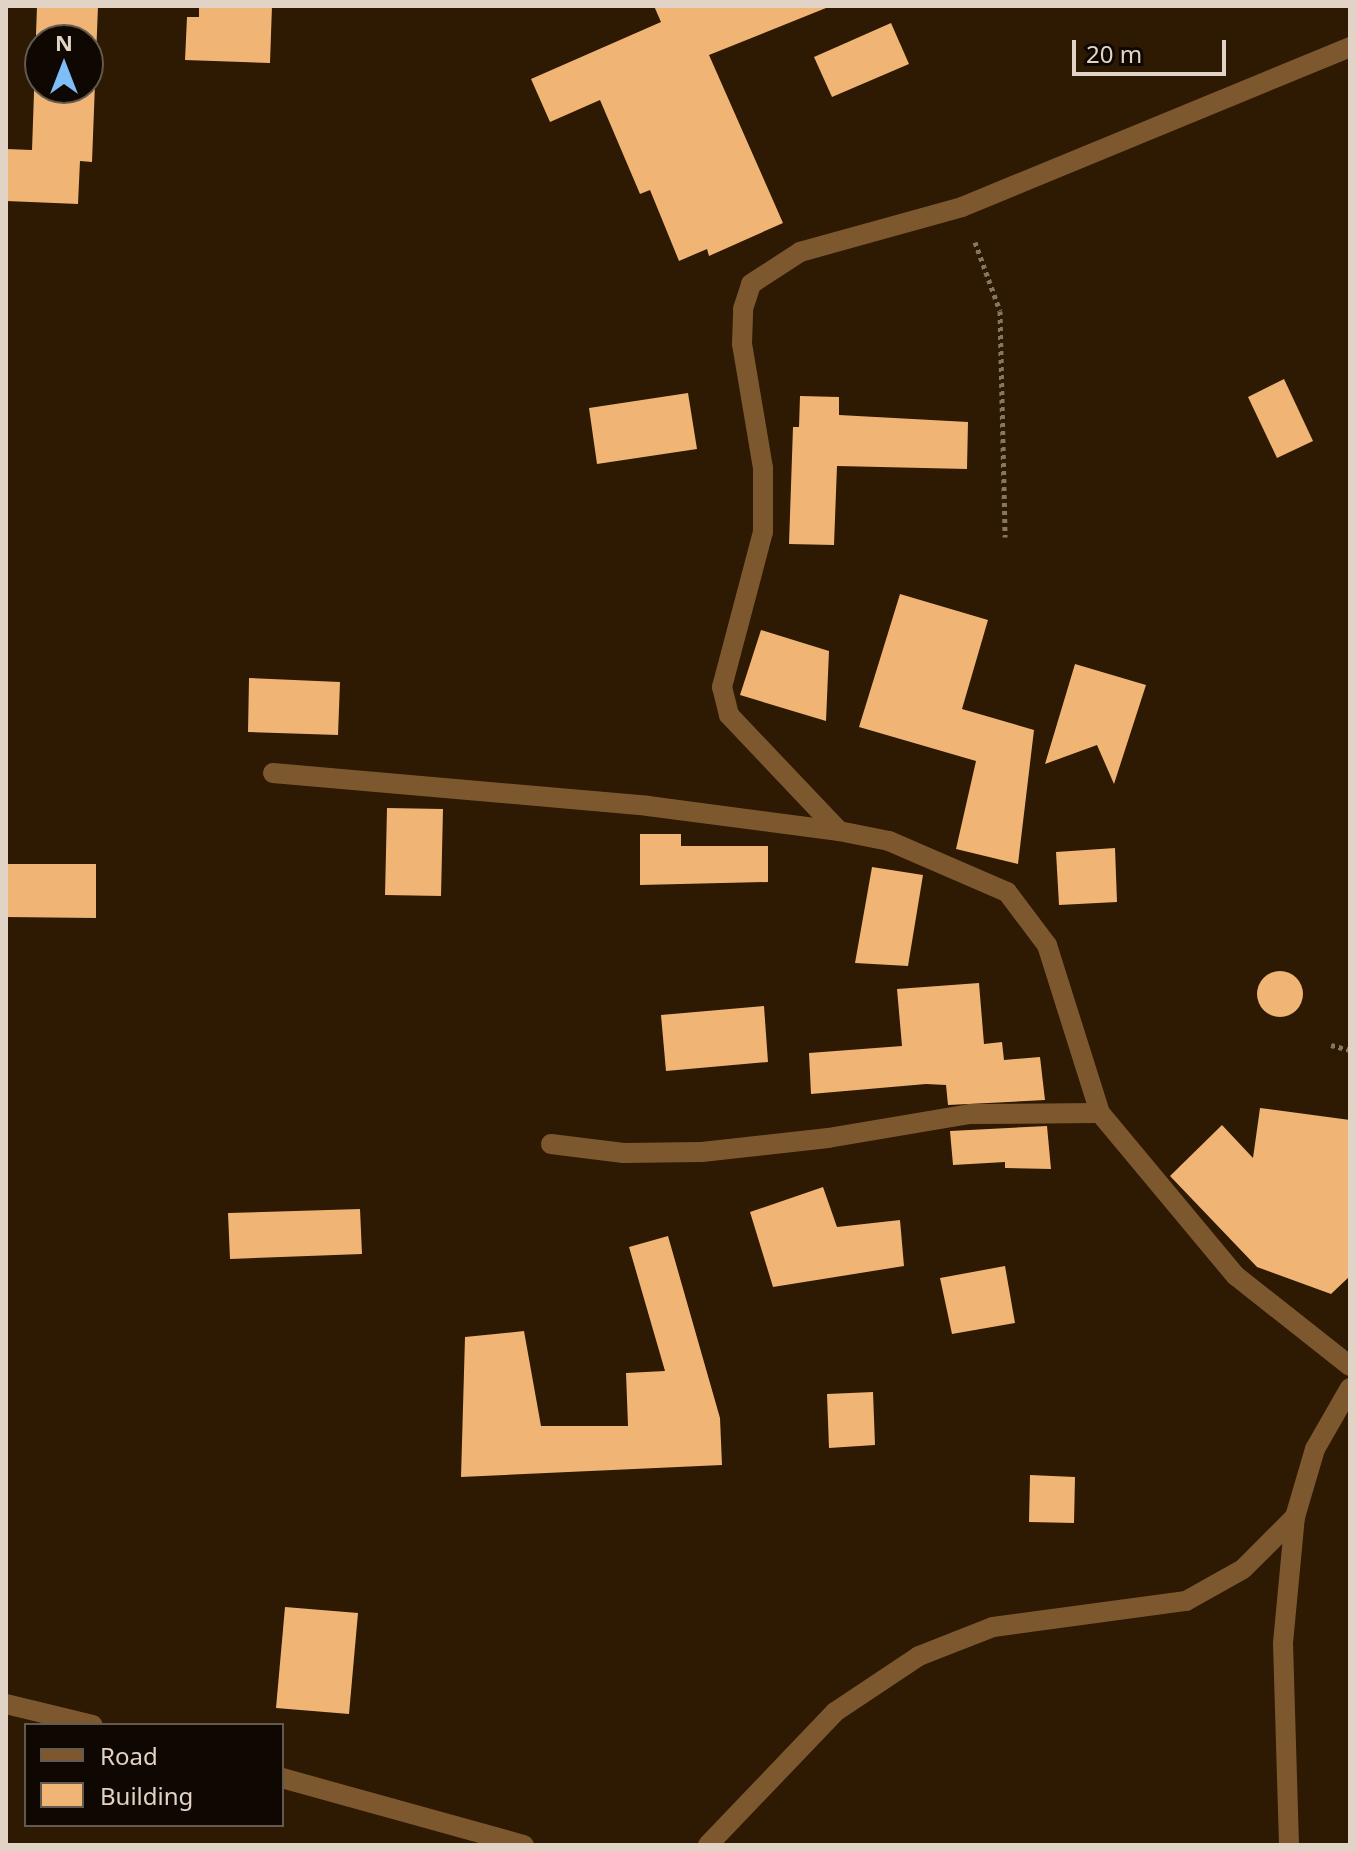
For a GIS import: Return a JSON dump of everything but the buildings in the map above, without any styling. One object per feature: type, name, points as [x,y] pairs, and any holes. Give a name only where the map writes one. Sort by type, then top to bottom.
[{"type":"street","points":[[839,831],[729,715],[722,687],[763,532],[763,468],[742,344],[743,309],[751,284],[800,252],[962,207],[1350,47]]},
{"type":"street","points":[[273,773],[648,806],[839,831],[889,841],[1007,892],[1047,945],[1100,1113],[1236,1276],[1350,1366]]},
{"type":"street","points":[[551,1144],[623,1153],[702,1152],[828,1138],[970,1114],[1100,1113]]},
{"type":"street","points":[[1289,1845],[1283,1643],[1295,1517],[1315,1449],[1350,1388]]},
{"type":"street","points":[[708,1845],[835,1712],[919,1656],[993,1627],[1186,1601],[1243,1569],[1295,1517]]},
{"type":"street","points":[[6,1704],[85,1723]]},
{"type":"street","points":[[284,1779],[524,1845]]},
{"type":"path","points":[[962,207],[1000,311],[1005,537]]},
{"type":"path","points":[[1331,1045],[1350,1050]]}]
